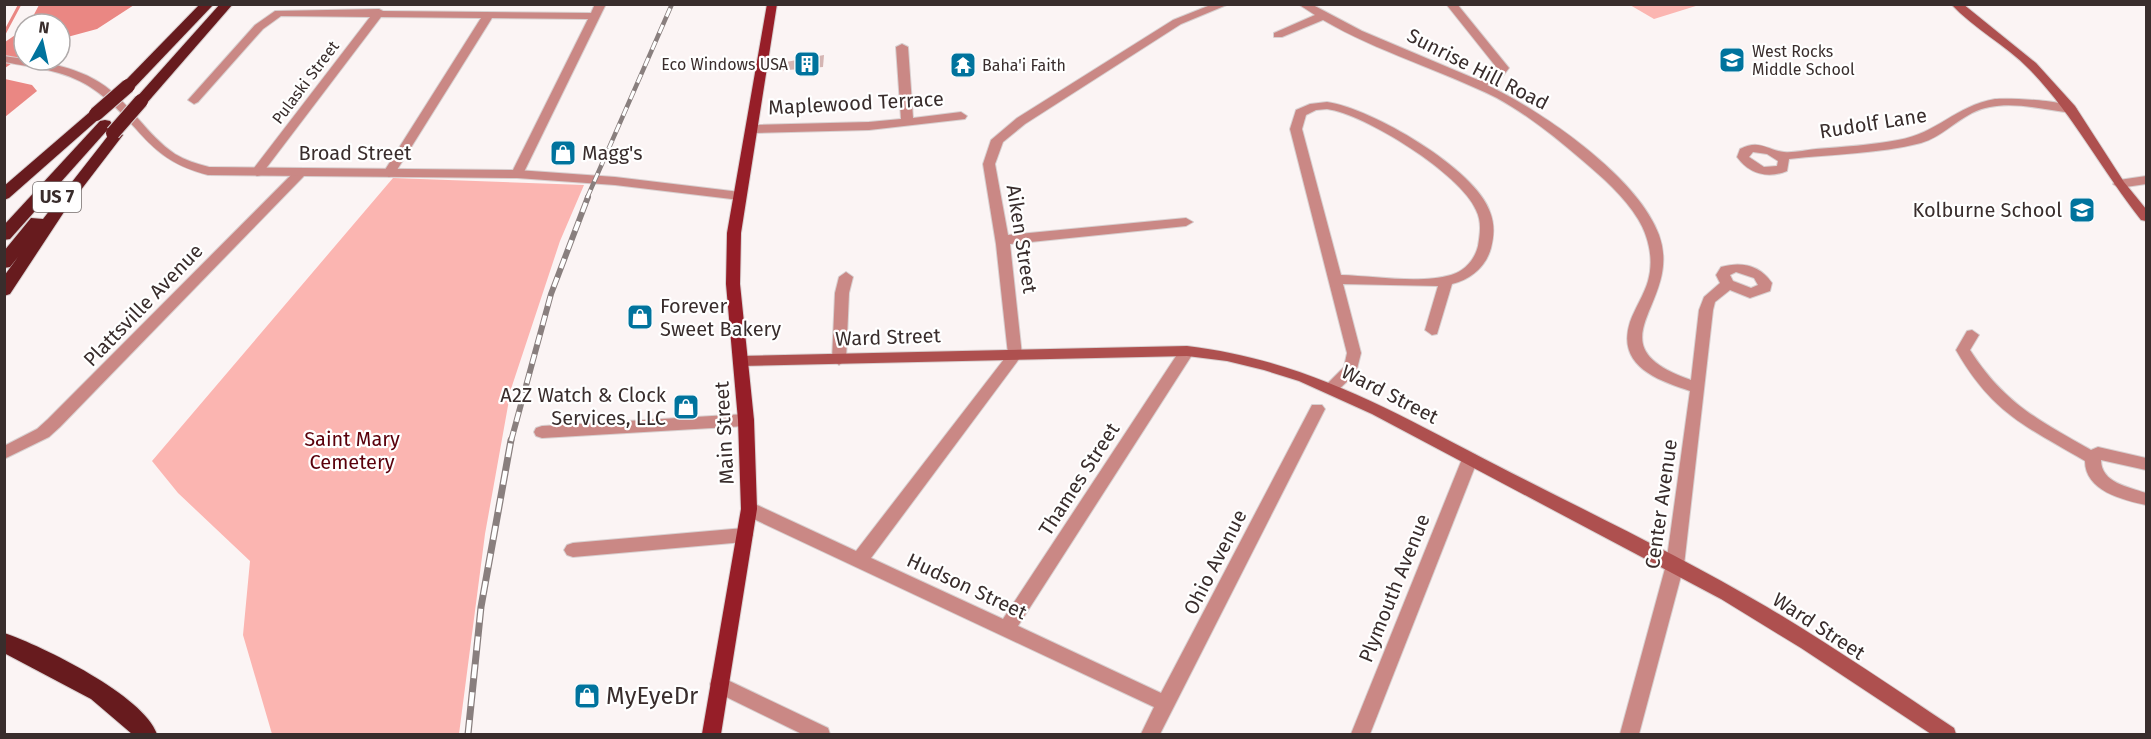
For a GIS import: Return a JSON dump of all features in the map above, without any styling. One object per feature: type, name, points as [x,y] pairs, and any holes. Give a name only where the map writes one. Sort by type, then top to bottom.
[{"type":"highway","points":[[4,290],[58,209],[107,126],[210,4]]},
{"type":"highway","points":[[4,195],[107,126],[134,93],[227,4]]},
{"type":"highway","name":"US 7","points":[[4,235],[107,126]]},
{"type":"highway","name":"US 7","points":[[4,263],[107,126]]},
{"type":"highway","points":[[4,642],[94,690],[127,713],[146,735]]},
{"type":"main road","name":"Main Street","points":[[711,735],[749,509],[746,420],[733,270],[734,233],[772,4]]},
{"type":"main road","points":[[1956,4],[2032,65],[2071,109],[2119,184],[2146,218]]},
{"type":"main road","name":"Ward Street","points":[[740,361],[1187,351],[1254,360],[1298,373],[1675,564],[1761,613],[1947,735]]},
{"type":"street","name":"Aiken Street","points":[[1015,355],[1002,240],[989,164],[997,140],[1021,121],[1177,22],[1224,4]]},
{"type":"street","name":"Sunrise Hill Road","points":[[1303,4],[1323,16],[1529,112],[1625,192],[1642,215],[1653,239],[1658,260],[1656,279],[1636,324],[1632,342],[1642,362],[1670,379],[1698,388]]},
{"type":"street","points":[[1451,4],[1503,68],[1496,78],[1475,85]]},
{"type":"street","points":[[194,100],[259,27],[279,13],[489,14],[598,10],[517,174]]},
{"type":"street","name":"Pulaski Street","points":[[257,172],[379,12]]},
{"type":"street","points":[[389,173],[489,14]]},
{"type":"street","points":[[1278,35],[1323,16]]},
{"type":"street","points":[[902,47],[907,123]]},
{"type":"street","name":"Broad Street","points":[[4,59],[40,65],[88,81],[107,94],[165,153],[184,164],[208,171],[517,174],[619,181],[740,196]]},
{"type":"street","name":"Rudolf Lane","points":[[1780,156],[1914,141],[1945,130],[1971,109],[1989,104],[2007,103],[2071,109]]},
{"type":"street","points":[[1331,388],[1351,369],[1354,358],[1336,279],[1296,129],[1300,113],[1317,106],[1342,108],[1418,147],[1448,168],[1473,195],[1485,218],[1487,229],[1486,246],[1471,270],[1446,281],[1336,279]]},
{"type":"street","name":"Maplewood Terrace","points":[[752,129],[907,123],[961,116]]},
{"type":"street","name":"Plattsville Avenue","points":[[4,453],[43,433],[54,423],[300,173]]},
{"type":"street","points":[[2119,184],[2146,180]]},
{"type":"street","points":[[1002,240],[1186,222]]},
{"type":"street","points":[[839,360],[842,293],[846,277]]},
{"type":"street","points":[[1432,330],[1446,281]]},
{"type":"street","name":"Center Avenue","points":[[1630,735],[1675,564],[1706,310],[1709,300],[1728,284]]},
{"type":"street","points":[[1972,335],[1963,350],[1990,389],[2005,404],[2093,458]]},
{"type":"street","name":"Thames Street","points":[[1006,629],[1187,351]]},
{"type":"street","points":[[859,560],[1015,355]]},
{"type":"street","name":"Ohio Avenue","points":[[1150,735],[1317,409]]},
{"type":"street","points":[[542,432],[746,420]]},
{"type":"street","points":[[2146,464],[2108,453],[2098,453],[2093,458],[2094,473],[2108,486],[2146,498]]},
{"type":"street","name":"Plymouth Avenue","points":[[1360,735],[1470,459]]},
{"type":"street","name":"Hudson Street","points":[[749,509],[1166,704]]},
{"type":"street","points":[[573,550],[744,535]]},
{"type":"street","points":[[719,684],[821,735]]},
{"type":"green space","points":[[1630,4],[1699,5],[1654,19]]},
{"type":"green space","name":"Saint Mary Cemetery","points":[[393,178],[584,185],[560,241],[511,389],[485,534],[459,734],[272,734],[243,635],[250,561],[178,493],[152,461]]},
{"type":"shaded area","points":[[39,4],[134,5],[97,29],[72,36],[72,12],[35,12]]},
{"type":"shaded area","points":[[12,37],[12,63],[5,68],[5,42]]},
{"type":"shaded area","points":[[5,79],[32,85],[37,91],[5,117]]},
{"type":"building","name":"Eco Windows USA","points":[[824,55],[823,67],[776,71],[775,64]]},
{"type":"waterway","points":[[4,34],[20,4]]},
{"type":"railway","points":[[587,198],[672,4]]},
{"type":"railway","points":[[511,441],[551,294],[588,197]]},
{"type":"railway","points":[[468,734],[481,607],[511,440]]},
{"type":"place","name":"West Rocks Middle School","points":[[1732,60]]},
{"type":"place","name":"Eco Windows USA","points":[[807,64]]},
{"type":"place","name":"Baha'i Faith","points":[[963,65]]},
{"type":"place","name":"Magg's","points":[[563,153]]},
{"type":"place","name":"Kolburne School","points":[[2082,210]]},
{"type":"place","name":"Forever Sweet Bakery","points":[[640,317]]},
{"type":"place","name":"A2Z Watch & Clock Services, LLC","points":[[686,407]]},
{"type":"place","name":"MyEyeDr","points":[[587,696]]}]
